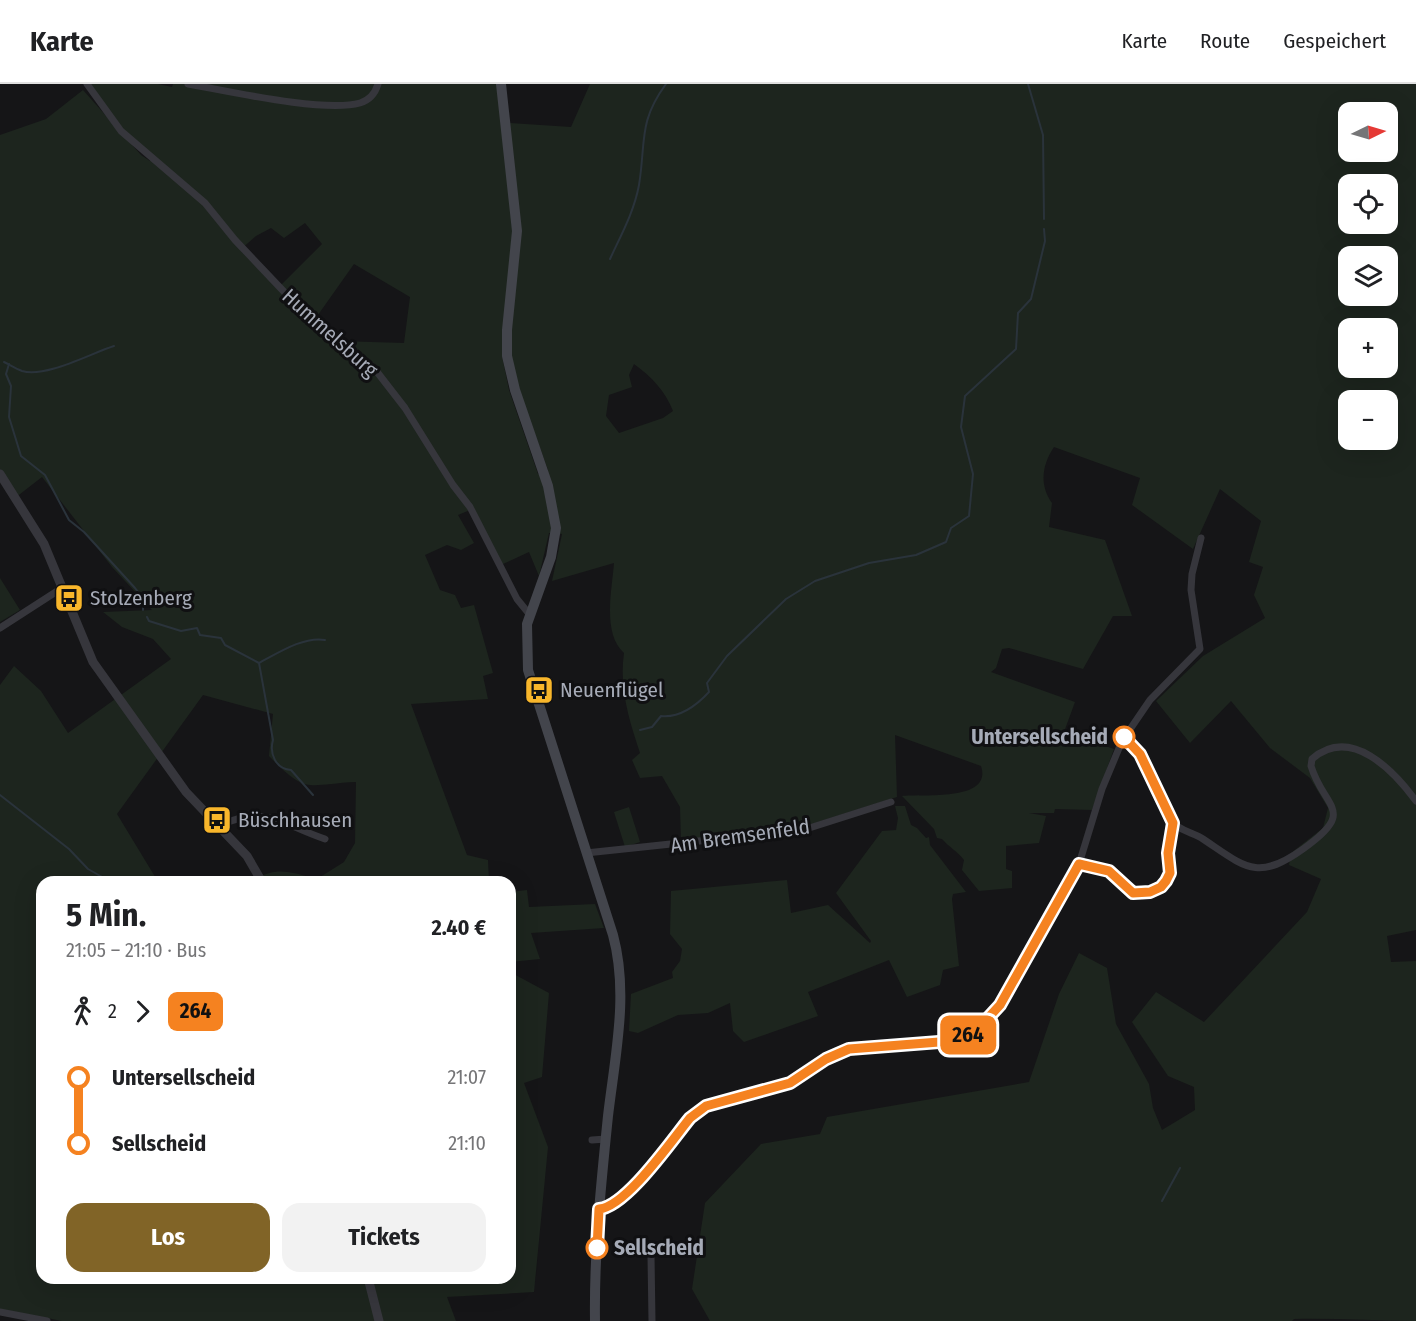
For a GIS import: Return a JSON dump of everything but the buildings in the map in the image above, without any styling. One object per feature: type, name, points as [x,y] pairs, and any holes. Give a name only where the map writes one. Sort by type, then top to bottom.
[{"type":"main road","points":[[501,84],[517,231],[507,330],[507,356],[513,385],[548,486],[555,520],[553,551],[530,615],[526,640],[529,678],[613,935],[621,976],[621,1005],[599,1209],[595,1321]]},
{"type":"street","name":"Hummelsburg","points":[[87,84],[126,136],[205,203],[235,240],[289,297],[374,368],[405,408],[453,485],[470,507],[517,599],[530,615]]},
{"type":"street","points":[[188,84],[303,103],[338,105],[365,101],[374,94],[378,84]]},
{"type":"street","points":[[0,474],[44,544],[86,650],[174,776],[247,856],[259,876]]},
{"type":"street","points":[[599,1209],[609,1207],[623,1196],[690,1118],[706,1106],[785,1085],[849,1049],[952,1041],[977,1030],[1000,1005],[1079,864],[1102,789],[1124,737],[1150,700],[1200,649],[1191,590],[1192,574],[1201,538]]},
{"type":"street","points":[[0,628],[62,588]]},
{"type":"street","points":[[1079,864],[1109,871],[1133,893],[1158,888],[1170,873],[1168,853],[1173,823],[1143,761],[1124,737]]},
{"type":"street","points":[[1173,823],[1201,838],[1239,864],[1252,869],[1272,867],[1304,849],[1324,833],[1332,820],[1332,805],[1311,766],[1312,759],[1322,753],[1350,748],[1372,754],[1406,787],[1416,801]]},
{"type":"street","name":"Am Bremsenfeld","points":[[586,853],[803,830],[891,802]]},
{"type":"street","points":[[218,826],[245,816],[266,815],[325,839]]},
{"type":"street","points":[[592,1140],[606,1139]]},
{"type":"street","points":[[651,1256],[652,1321]]},
{"type":"street","points":[[370,1284],[379,1321]]},
{"type":"street","points":[[0,1312],[46,1321]]},
{"type":"shaded area","points":[[91,84],[158,84],[172,87],[173,84],[498,84],[513,236],[502,356],[509,390],[538,474],[548,470],[513,373],[510,329],[519,257],[510,123],[571,127],[590,84],[1416,84],[1416,930],[1387,936],[1391,962],[1416,961],[1416,1321],[1294,1319],[1292,1321],[710,1321],[692,1289],[705,1203],[761,1144],[820,1134],[827,1117],[1029,1082],[1059,994],[1079,953],[1107,968],[1116,1024],[1149,1084],[1153,1108],[1162,1130],[1195,1110],[1194,1087],[1168,1076],[1132,1022],[1156,992],[1204,1022],[1307,912],[1321,879],[1289,865],[1291,853],[1323,828],[1328,808],[1310,778],[1270,748],[1231,701],[1190,743],[1156,701],[1203,656],[1265,618],[1254,595],[1263,567],[1249,562],[1261,521],[1220,489],[1193,549],[1132,505],[1140,478],[1054,447],[1047,461],[1044,475],[1045,489],[1052,503],[1049,527],[1105,540],[1132,616],[1113,616],[1083,669],[1009,648],[1002,649],[996,668],[991,672],[1075,702],[1064,732],[1114,749],[1092,810],[1055,809],[1054,813],[1029,813],[1046,816],[1039,843],[1006,846],[1006,869],[1012,871],[1012,888],[979,891],[962,870],[964,860],[942,839],[937,838],[934,829],[902,796],[954,794],[967,791],[977,786],[982,778],[981,766],[895,735],[897,797],[802,827],[681,840],[680,807],[662,776],[640,778],[632,760],[640,753],[624,691],[624,653],[617,644],[611,623],[610,598],[614,563],[552,581],[562,534],[549,533],[539,576],[529,552],[501,565],[470,510],[458,515],[474,543],[461,550],[447,545],[425,555],[440,590],[455,595],[461,608],[474,605],[493,673],[483,676],[488,699],[411,704],[467,855],[488,860],[489,876],[322,876],[344,862],[355,843],[356,782],[308,785],[300,782],[269,756],[273,714],[203,695],[117,814],[155,876],[36,876],[36,1284],[367,1284],[376,1321],[62,1321],[0,1309],[0,685],[14,666],[41,691],[68,733],[171,659],[153,639],[122,627],[103,612],[152,610],[112,567],[42,477],[15,498],[0,474],[0,135],[46,119],[83,90],[141,155],[150,161],[154,156],[144,150],[127,133]],"holes":[[[305,223],[322,244],[277,289],[240,250],[256,236],[271,228],[284,238]],[[354,264],[410,297],[404,343],[338,341],[313,322]],[[634,364],[657,385],[673,411],[663,418],[619,433],[606,416],[609,395],[632,387],[629,375]]]},
{"type":"shaded area","points":[[0,578],[20,610],[0,622]]},
{"type":"shaded area","points":[[895,806],[905,806],[911,825],[926,838],[929,837],[930,845],[966,892],[953,894],[952,899],[959,966],[943,970],[940,985],[907,997],[889,960],[808,992],[818,1016],[744,1042],[733,1031],[730,1003],[708,1013],[678,1015],[638,1033],[629,1031],[631,994],[673,978],[672,972],[680,961],[682,949],[670,934],[671,891],[787,880],[791,913],[828,905],[870,943],[871,941],[836,893],[882,831],[896,830],[898,818]]},
{"type":"shaded area","points":[[629,807],[640,842],[625,847],[614,812]]},
{"type":"shaded area","points":[[283,872],[306,876],[262,876],[268,873]]},
{"type":"shaded area","points":[[527,890],[529,907],[595,904],[604,928],[531,933],[540,959],[516,961],[516,891]]},
{"type":"shaded area","points":[[516,975],[549,993],[542,1077],[524,1083],[548,1147],[534,1292],[447,1297],[456,1321],[382,1321],[373,1284],[516,1284]]},
{"type":"waterway","points":[[610,259],[637,195],[647,121],[657,97],[666,84]]},
{"type":"waterway","points":[[1028,84],[1043,135],[1044,219]]},
{"type":"waterway","points":[[640,730],[652,727],[661,716],[681,713],[699,702],[709,692],[707,683],[727,656],[786,599],[815,581],[869,563],[916,555],[946,542],[951,528],[969,516],[973,474],[961,427],[965,396],[1016,349],[1018,313],[1031,299],[1045,241],[1044,229]]},
{"type":"waterway","points":[[4,362],[22,371],[43,371],[114,346]]},
{"type":"waterway","points":[[9,364],[6,374],[11,386],[9,417],[21,456],[45,475],[69,520],[84,532],[143,598],[143,610]]},
{"type":"waterway","points":[[147,617],[149,621],[181,631],[197,628],[200,635],[221,638],[225,645],[259,663],[275,760],[281,767],[291,770],[313,795]]},
{"type":"waterway","points":[[259,663],[308,640],[325,640]]},
{"type":"waterway","points":[[0,795],[69,849],[88,869],[100,876]]},
{"type":"waterway","points":[[1162,1201],[1180,1168]]},
{"type":"bus line","name":"264","points":[[597,1248],[599,1209],[609,1207],[623,1196],[690,1118],[702,1108],[785,1085],[836,1054],[849,1049],[888,1044],[952,1041],[977,1030],[996,1012],[1061,900],[1079,864],[1109,871],[1127,890],[1133,893],[1150,892],[1161,887],[1170,873],[1168,853],[1173,823],[1164,799],[1140,754],[1124,737]]},
{"type":"place","name":"Stolzenberg","points":[[69,598]]},
{"type":"place","name":"Neuenflügel","points":[[539,690]]},
{"type":"place","name":"Untersellscheid","points":[[1124,737]]},
{"type":"place","name":"Büschhausen","points":[[217,820]]},
{"type":"place","name":"Sellscheid","points":[[597,1248]]}]
